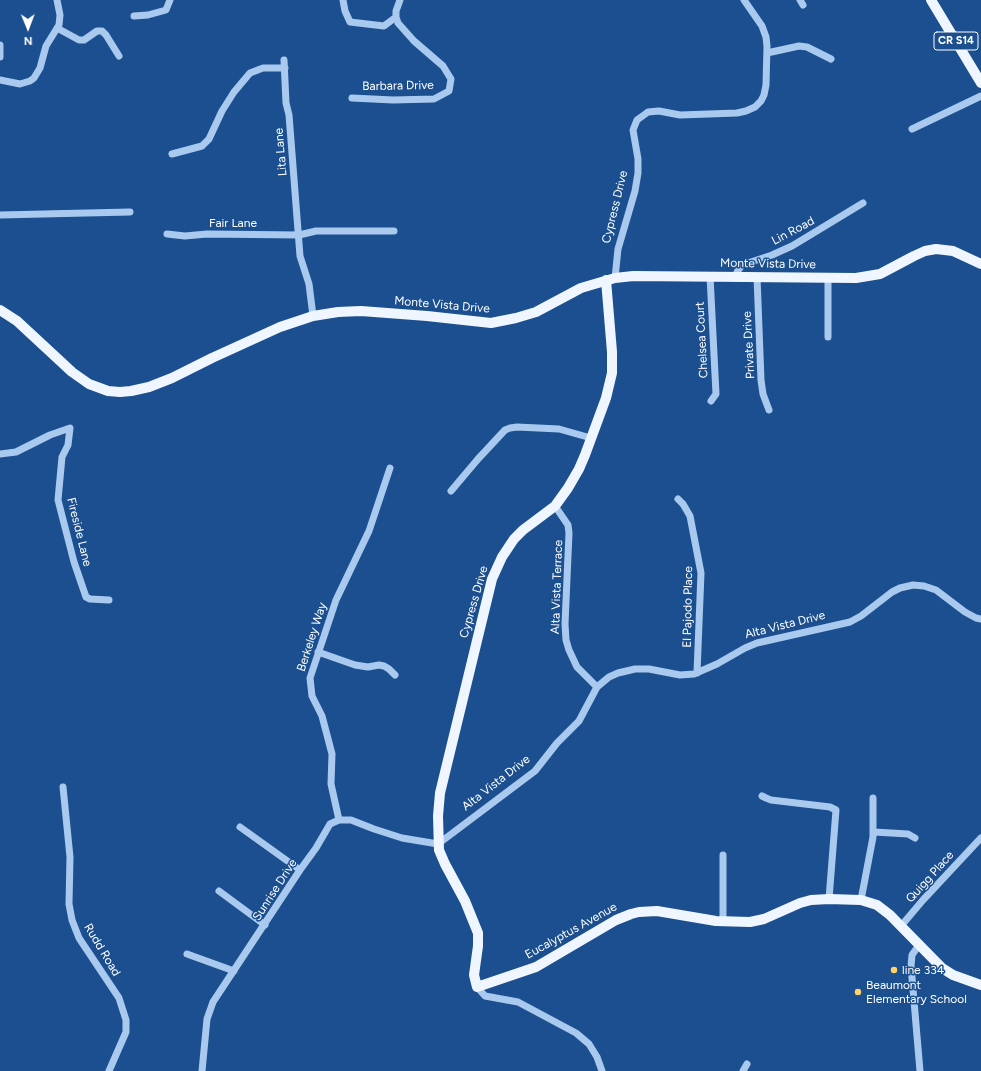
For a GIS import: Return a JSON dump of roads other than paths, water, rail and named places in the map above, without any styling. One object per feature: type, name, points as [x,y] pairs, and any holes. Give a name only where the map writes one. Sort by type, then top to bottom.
[{"type":"main road","name":"CR S14","points":[[930,0],[981,83]]},
{"type":"main road","name":"Monte Vista Drive","points":[[0,310],[17,320],[72,372],[89,384],[108,391],[120,392],[149,387],[280,328],[313,316],[338,312],[361,311],[490,323],[536,312],[581,288],[610,279],[633,276],[828,278],[871,276],[880,274],[914,256],[936,249],[953,251],[981,264]]},
{"type":"main road","name":"Cypress Drive","points":[[438,844],[440,793],[492,579],[502,557],[518,535],[555,506],[568,488],[579,468],[608,392],[612,372],[610,279]]},
{"type":"main road","points":[[438,844],[440,855],[465,900],[478,933],[478,946],[474,975],[477,987]]},
{"type":"main road","name":"Eucalyptus Avenue","points":[[477,987],[536,967],[616,920],[631,914],[657,911],[705,920],[746,922],[760,920],[807,901],[829,899],[861,900],[870,902],[884,909],[942,968],[953,975],[981,985]]},
{"type":"street","points":[[0,80],[20,84],[34,78],[40,68],[46,46],[59,25],[60,14],[57,0]]},
{"type":"street","points":[[134,16],[148,15],[166,10],[170,0]]},
{"type":"street","points":[[343,0],[345,11],[350,22],[384,26],[396,17],[396,11],[400,0]]},
{"type":"street","name":"Cypress Drive","points":[[610,279],[635,191],[638,173],[638,159],[633,130],[637,120],[648,112],[659,111],[680,115],[737,113],[755,107],[761,101],[765,90],[767,53],[766,37],[762,26],[744,0]]},
{"type":"street","name":"Barbara Drive","points":[[352,98],[393,100],[434,99],[449,91],[451,79],[443,66],[414,41],[398,23],[396,17]]},
{"type":"street","points":[[57,28],[79,40],[84,40],[97,31],[102,31],[119,56]]},
{"type":"street","points":[[0,45],[0,57]]},
{"type":"street","points":[[767,53],[799,46],[807,47],[831,59]]},
{"type":"street","name":"Lita Lane","points":[[284,60],[286,103],[289,122],[300,256],[309,284],[313,316]]},
{"type":"street","points":[[172,154],[202,146],[209,139],[222,111],[234,92],[250,73],[263,68],[285,68]]},
{"type":"street","points":[[912,129],[981,96]]},
{"type":"street","name":"Lin Road","points":[[736,277],[737,272],[742,265],[772,255],[792,246],[863,203]]},
{"type":"street","points":[[0,215],[130,212]]},
{"type":"street","points":[[299,235],[316,231],[394,231]]},
{"type":"street","name":"Fair Lane","points":[[167,234],[185,236],[206,234],[299,235]]},
{"type":"street","name":"Chelsea Court","points":[[710,276],[716,394],[711,402]]},
{"type":"street","name":"Private Drive","points":[[757,277],[761,380],[763,394],[768,410]]},
{"type":"street","points":[[828,278],[828,337]]},
{"type":"street","points":[[451,491],[478,458],[505,430],[517,427],[555,428],[591,438]]},
{"type":"street","name":"Fireside Lane","points":[[0,454],[16,452],[50,435],[70,428],[68,445],[62,457],[58,500],[74,562],[86,597],[90,599],[109,600]]},
{"type":"street","name":"Berkeley Way","points":[[339,820],[331,784],[332,754],[322,716],[312,696],[310,678],[336,600],[369,531],[390,468]]},
{"type":"street","name":"El Pajodo Place","points":[[678,499],[683,504],[690,516],[701,572],[697,673]]},
{"type":"street","name":"Alta Vista Terrace","points":[[555,506],[568,525],[569,533],[565,624],[566,640],[577,667],[597,687]]},
{"type":"street","name":"Alta Vista Drive","points":[[438,844],[535,771],[554,747],[579,721],[597,687],[609,677],[618,673],[628,670],[649,669],[687,676],[697,673],[757,643],[850,622],[861,616],[892,592],[906,586],[924,586],[936,590],[965,612],[976,618],[981,618]]},
{"type":"street","points":[[318,652],[355,665],[368,667],[379,665],[384,666],[395,675]]},
{"type":"street","name":"Rudd Road","points":[[63,787],[70,857],[69,904],[72,920],[79,938],[118,998],[126,1020],[126,1032],[109,1071]]},
{"type":"street","points":[[762,796],[772,800],[830,807],[836,810],[829,899]]},
{"type":"street","points":[[861,900],[874,832],[873,798]]},
{"type":"street","points":[[339,820],[351,820],[402,838],[438,844]]},
{"type":"street","name":"Sunrise Drive","points":[[202,1071],[207,1019],[213,1002],[316,848],[330,824],[339,820]]},
{"type":"street","points":[[240,826],[300,870]]},
{"type":"street","points":[[874,832],[908,834],[916,838]]},
{"type":"street","name":"Quigg Place","points":[[901,926],[978,840]]},
{"type":"street","points":[[723,856],[723,922]]},
{"type":"street","points":[[219,891],[265,925]]},
{"type":"street","points":[[919,945],[912,956],[911,966],[920,1071]]},
{"type":"street","points":[[187,954],[234,971]]},
{"type":"street","points":[[477,987],[485,996],[518,1002],[576,1033],[589,1044],[599,1061],[602,1071]]},
{"type":"street","points":[[743,1071],[747,1064]]},
{"type":"place","name":"line 334","points":[[894,970]]},
{"type":"place","name":"Beaumont Elementary School","points":[[858,992]]}]
